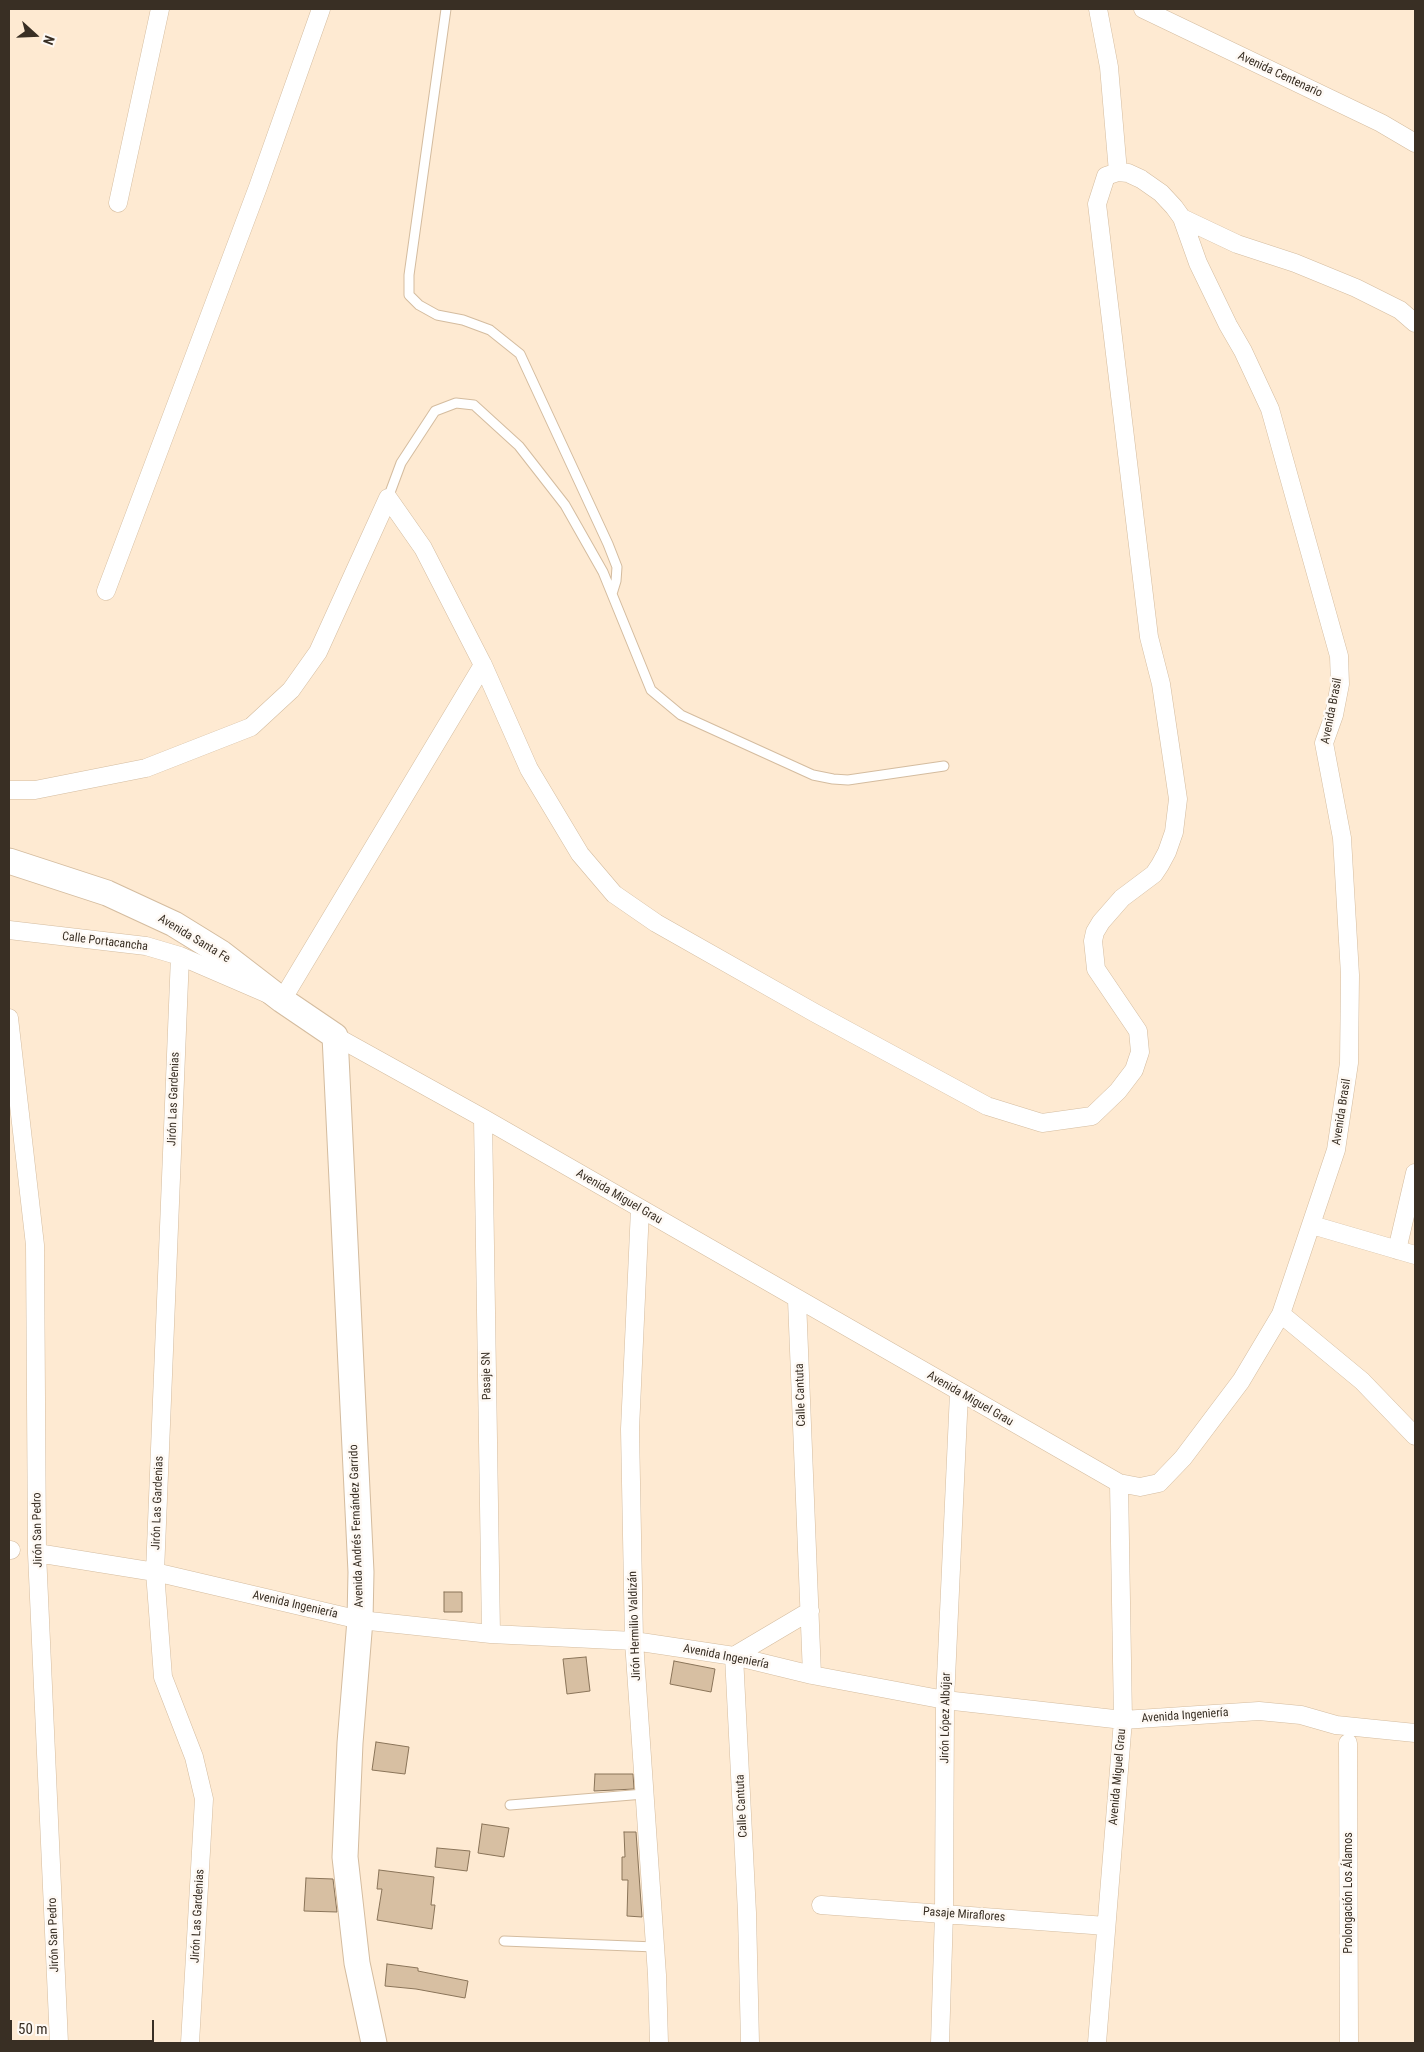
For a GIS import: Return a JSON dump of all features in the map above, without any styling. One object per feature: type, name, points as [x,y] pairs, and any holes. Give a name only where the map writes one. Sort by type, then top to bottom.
[{"type":"street","points":[[118,203],[160,9]]},
{"type":"street","points":[[106,590],[258,188],[321,9]]},
{"type":"street","points":[[1098,9],[1109,67],[1118,172]]},
{"type":"street","name":"Avenida Centenario","points":[[1154,11],[1381,123],[1415,143]]},
{"type":"street","points":[[388,498],[423,548],[482,665],[529,769],[580,854],[614,894],[656,923],[790,999],[987,1106],[1042,1124],[1092,1116],[1118,1091],[1134,1070],[1140,1052],[1138,1032],[1096,969],[1093,941],[1095,932],[1101,922],[1122,898],[1154,874],[1160,865],[1174,832],[1178,799],[1161,684],[1149,637],[1097,204],[1106,176],[1118,172],[1128,172],[1160,193],[1182,218],[1237,244],[1295,263],[1356,288],[1400,310],[1415,323]]},
{"type":"street","name":"Avenida Brasil","points":[[1119,1483],[1140,1487],[1159,1483],[1183,1458],[1242,1381],[1281,1314],[1336,1150],[1349,1063],[1350,976],[1342,838],[1324,743],[1334,715],[1340,684],[1339,656],[1270,409],[1198,263],[1182,218]]},
{"type":"street","points":[[9,790],[35,790],[146,768],[252,727],[291,690],[318,652],[388,498]]},
{"type":"street","points":[[282,1000],[482,665]]},
{"type":"street","name":"Avenida Santa Fe","points":[[9,861],[107,893],[174,924],[221,953],[282,1000],[335,1036]]},
{"type":"street","name":"Calle Portacancha","points":[[9,930],[146,946],[180,956],[282,1000]]},
{"type":"street","name":"Jirón Las Gardenias","points":[[180,956],[156,1572],[163,1677],[194,1757],[204,1799],[190,2043]]},
{"type":"street","name":"Jirón San Pedro","points":[[9,1018],[35,1245],[37,1553],[59,2043]]},
{"type":"street","name":"Avenida Miguel Grau","points":[[335,1036],[483,1118],[797,1300],[1119,1483],[1123,1720],[1097,2043]]},
{"type":"street","name":"Avenida Andrés Fernández Garrido","points":[[335,1036],[361,1572],[360,1620],[350,1743],[345,1857],[357,1963],[374,2043]]},
{"type":"street","name":"Pasaje SN","points":[[483,1118],[491,1634]]},
{"type":"street","points":[[1397,1250],[1415,1173]]},
{"type":"street","name":"Jirón Hermilio Valdizán","points":[[640,1209],[630,1429],[634,1641],[655,1947],[659,2043]]},
{"type":"street","points":[[1312,1225],[1415,1255]]},
{"type":"street","name":"Calle Cantuta","points":[[797,1300],[812,1675]]},
{"type":"street","points":[[1281,1314],[1362,1381],[1415,1436]]},
{"type":"street","name":"Jirón López Albújar","points":[[940,2043],[944,1913],[945,1700],[960,1393]]},
{"type":"street","name":"Avenida Ingeniería","points":[[37,1553],[156,1572],[360,1620],[491,1634],[634,1641],[734,1656],[812,1675],[945,1700],[1123,1720],[1259,1711],[1302,1715],[1336,1725],[1415,1733]]},
{"type":"street","points":[[734,1656],[810,1611]]},
{"type":"street","name":"Calle Cantuta","points":[[734,1656],[747,1913],[750,2043]]},
{"type":"street","name":"Prolongación Los Álamos","points":[[1348,1743],[1349,2043]]},
{"type":"street","name":"Pasaje Miraflores","points":[[821,1905],[1106,1926]]},
{"type":"lane","points":[[446,9],[409,276],[409,295],[419,305],[437,314],[463,320],[490,330],[520,354],[617,567],[616,581],[612,594]]},
{"type":"lane","points":[[388,498],[401,462],[435,411],[456,403],[474,405],[519,446],[565,505],[603,572],[651,690],[681,715],[813,775],[833,779],[848,780],[944,766]]},
{"type":"lane","points":[[510,1805],[644,1794]]},
{"type":"lane","points":[[504,1941],[655,1947]]},
{"type":"building","points":[[444,1592],[462,1592],[462,1612],[444,1612]]},
{"type":"building","points":[[586,1657],[590,1691],[567,1694],[563,1659]]},
{"type":"building","points":[[674,1661],[715,1669],[711,1692],[670,1684]]},
{"type":"building","points":[[376,1742],[409,1747],[405,1774],[372,1770]]},
{"type":"building","points":[[595,1774],[633,1774],[634,1789],[594,1791]]},
{"type":"building","points":[[482,1824],[509,1828],[504,1857],[478,1853]]},
{"type":"building","points":[[624,1832],[636,1832],[642,1917],[627,1916],[628,1880],[622,1880],[622,1857],[625,1857]]},
{"type":"building","points":[[437,1848],[470,1851],[467,1871],[435,1867]]},
{"type":"building","points":[[379,1870],[434,1877],[431,1905],[435,1905],[432,1929],[377,1920],[382,1889],[377,1889]]},
{"type":"building","points":[[306,1878],[333,1879],[337,1912],[304,1911]]},
{"type":"building","points":[[387,1964],[418,1968],[418,1971],[468,1981],[465,1998],[416,1989],[385,1986]]}]
